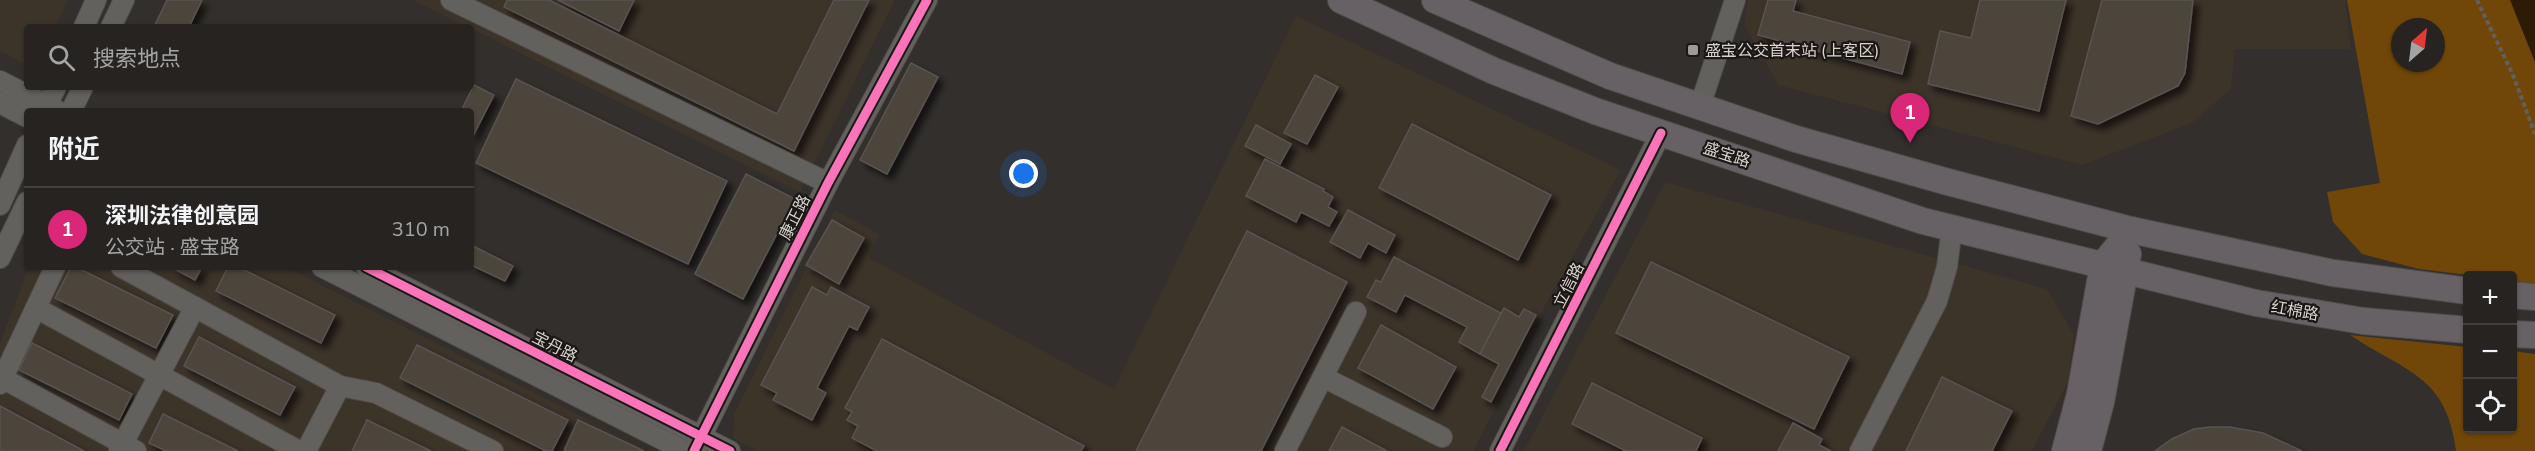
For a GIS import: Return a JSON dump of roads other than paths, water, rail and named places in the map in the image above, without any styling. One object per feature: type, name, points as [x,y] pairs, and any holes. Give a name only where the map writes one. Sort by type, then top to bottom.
[{"type":"main road","name":"盛宝路","points":[[1341,0],[1494,71],[1595,111],[1923,221],[2114,267]]},
{"type":"main road","points":[[1435,0],[1610,76],[1796,139],[1926,176],[2131,230],[2333,273],[2463,290]]},
{"type":"main road","points":[[2065,451],[2114,267],[2131,230]]},
{"type":"main road","points":[[2088,451],[2101,402],[2114,267]]},
{"type":"main road","name":"红棉路","points":[[2114,267],[2256,303],[2363,321],[2463,330]]},
{"type":"main road","points":[[2517,295],[2535,297]]},
{"type":"main road","points":[[2517,334],[2535,335]]},
{"type":"street","points":[[85,24],[96,0]]},
{"type":"street","points":[[112,24],[124,0]]},
{"type":"street","points":[[451,0],[491,9],[828,183]]},
{"type":"street","name":"康正路","points":[[697,444],[828,183],[927,0]]},
{"type":"street","points":[[1700,106],[1735,0]]},
{"type":"street","points":[[0,81],[47,108]]},
{"type":"street","points":[[49,108],[55,90]]},
{"type":"street","points":[[72,108],[82,90]]},
{"type":"street","points":[[0,103],[24,115]]},
{"type":"street","name":"立信路","points":[[1500,451],[1662,133]]},
{"type":"street","points":[[0,205],[4,181],[24,150]]},
{"type":"street","points":[[0,258],[24,208]]},
{"type":"street","points":[[1860,451],[1937,301],[1947,267],[1952,227]]},
{"type":"street","points":[[54,270],[1,381],[126,449],[195,307]]},
{"type":"street","points":[[127,270],[340,386],[376,393],[493,451]]},
{"type":"street","points":[[328,270],[685,451]]},
{"type":"street","name":"宝丹路","points":[[372,270],[697,444],[729,451]]},
{"type":"street","points":[[36,308],[298,451]]},
{"type":"street","points":[[1285,451],[1356,312]]},
{"type":"street","points":[[1323,377],[1442,437]]},
{"type":"street","points":[[306,451],[340,386]]},
{"type":"place","name":"盛宝公交首末站 (上客区)","points":[[1693,50]]},
{"type":"place","name":"深圳法律创意园","points":[[1910,143]]}]
